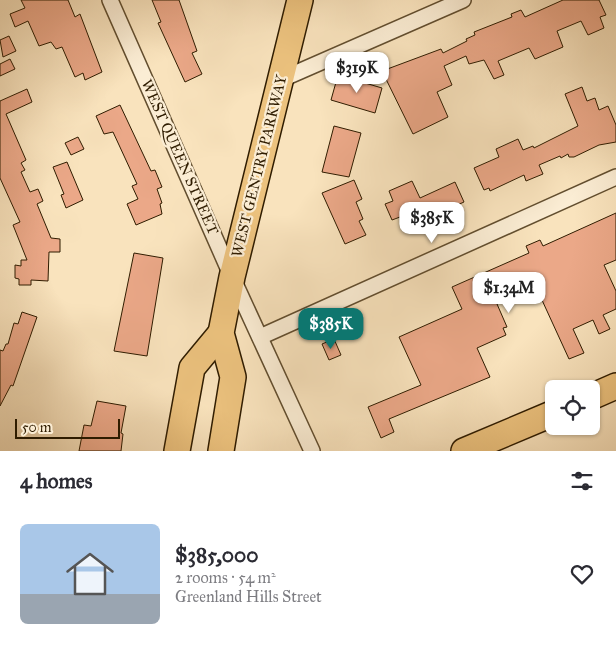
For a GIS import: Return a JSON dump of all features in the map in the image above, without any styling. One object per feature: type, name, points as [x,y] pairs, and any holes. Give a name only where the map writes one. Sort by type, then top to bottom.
[{"type":"main road","name":"WEST GENTRY PARKWAY","points":[[221,451],[233,377],[221,333],[232,277],[300,0]]},
{"type":"main road","name":"WEST GENTRY PARKWAY","points":[[176,451],[192,368],[221,333]]},
{"type":"main road","points":[[600,393],[616,386]]},
{"type":"main road","points":[[464,451],[545,417]]},
{"type":"street","name":"WEST QUEEN STREET","points":[[110,0],[232,277],[312,451]]},
{"type":"street","points":[[280,80],[463,0]]},
{"type":"street","points":[[260,337],[616,177]]},
{"type":"building","points":[[21,0],[68,0],[75,17],[80,14],[102,72],[85,80],[83,73],[75,77],[62,47],[56,49],[51,42],[39,46],[28,21],[15,27],[10,14],[25,8]]},
{"type":"building","points":[[152,0],[179,0],[197,51],[192,53],[202,74],[185,82],[158,23],[161,22]]},
{"type":"building","points":[[563,0],[599,0],[606,15],[600,17],[604,28],[588,35],[581,21],[557,31],[563,47],[535,59],[529,48],[498,61],[504,75],[494,79],[484,60],[469,64],[466,56],[444,66],[452,85],[437,92],[448,117],[413,134],[382,71],[441,49],[443,53],[467,41],[466,39],[475,35],[474,32],[512,17],[511,14],[521,10],[525,17]]},
{"type":"building","points":[[9,36],[16,51],[3,57],[0,40]]},
{"type":"building","points":[[10,59],[15,69],[0,76],[0,64]]},
{"type":"building","points":[[338,75],[382,88],[375,113],[331,100]]},
{"type":"building","points":[[582,87],[587,101],[595,98],[599,110],[608,106],[616,125],[616,142],[599,145],[574,157],[569,157],[568,154],[561,158],[560,156],[539,165],[543,174],[526,181],[524,175],[490,191],[489,188],[484,190],[474,168],[499,157],[496,149],[518,139],[523,150],[533,146],[534,148],[578,126],[565,94]]},
{"type":"building","points":[[27,89],[32,102],[6,114],[26,160],[21,163],[25,170],[21,172],[30,192],[38,189],[43,201],[37,204],[51,238],[60,239],[60,252],[49,252],[48,281],[31,280],[31,285],[19,285],[19,279],[15,278],[15,265],[21,266],[21,260],[27,260],[13,225],[20,222],[0,178],[0,101]]},
{"type":"building","points":[[120,105],[151,171],[155,170],[162,187],[157,189],[162,203],[160,204],[162,214],[136,225],[127,204],[138,199],[132,186],[137,184],[113,132],[104,134],[96,116]]},
{"type":"building","points":[[334,126],[361,133],[349,177],[322,172]]},
{"type":"building","points":[[78,137],[84,149],[71,155],[65,143]]},
{"type":"building","points":[[67,162],[83,200],[66,208],[61,195],[64,194],[53,167]]},
{"type":"building","points":[[354,180],[362,199],[356,202],[363,219],[359,221],[366,235],[345,244],[322,193]]},
{"type":"building","points":[[412,181],[420,198],[455,182],[464,202],[455,206],[456,210],[446,214],[441,211],[404,226],[400,217],[392,220],[385,204],[393,201],[389,191]]},
{"type":"building","points":[[616,213],[616,260],[604,265],[616,291],[616,309],[603,315],[610,329],[599,334],[593,320],[573,329],[584,353],[569,359],[536,287],[497,304],[507,327],[503,328],[506,335],[477,348],[490,377],[389,419],[394,432],[381,438],[368,407],[421,385],[399,337],[462,309],[452,287],[529,253],[526,246],[540,240],[543,246]]},
{"type":"building","points":[[134,253],[163,258],[147,356],[114,351]]},
{"type":"building","points":[[22,312],[37,317],[13,386],[11,385],[0,406],[0,350],[3,351],[6,344],[8,344],[14,323],[18,324]]},
{"type":"building","points":[[334,339],[341,355],[329,360],[322,344]]},
{"type":"building","points":[[97,401],[126,406],[121,433],[123,434],[121,451],[79,451],[84,425],[91,426]]}]
